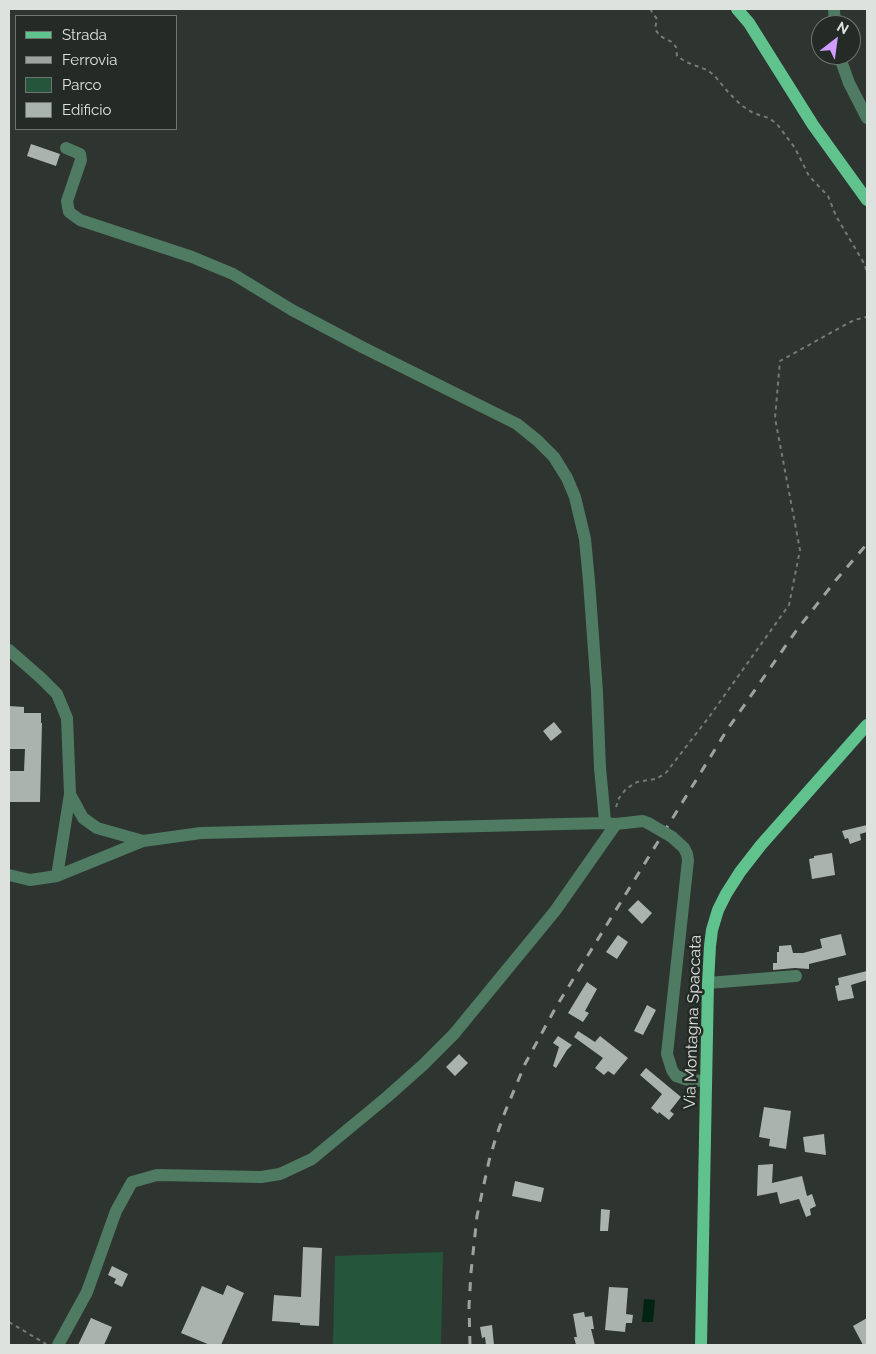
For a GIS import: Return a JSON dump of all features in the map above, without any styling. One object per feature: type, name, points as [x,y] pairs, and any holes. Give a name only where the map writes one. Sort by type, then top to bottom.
[{"type":"main road","points":[[737,9],[749,23],[814,125],[867,198]]},
{"type":"main road","name":"Via Montagna Spaccata","points":[[701,1345],[705,1081],[708,983],[712,930],[718,910],[740,872],[761,845],[867,725]]},
{"type":"street","points":[[843,65],[849,83],[867,118]]},
{"type":"street","points":[[58,1345],[88,1292],[116,1211],[132,1182],[157,1175],[261,1177],[280,1174],[312,1159],[424,1065],[454,1034],[555,911],[610,824],[600,768],[597,692],[584,539],[575,497],[567,478],[554,457],[517,424],[364,348],[300,314],[233,274],[192,257],[80,220],[69,212],[67,201],[80,160],[80,154],[66,148]]},
{"type":"street","points":[[9,650],[42,678],[57,694],[67,718],[70,794],[57,876]]},
{"type":"street","points":[[70,794],[83,818],[97,828],[143,841]]},
{"type":"street","points":[[9,875],[30,880],[57,876],[143,841],[201,833],[610,824],[643,821],[672,837],[684,848],[687,854],[688,860],[667,1054],[676,1076],[688,1080],[705,1081]]},
{"type":"street","points":[[708,983],[796,976]]},
{"type":"path","points":[[650,9],[657,19],[655,29],[660,36],[672,42],[676,47],[677,56],[686,62],[707,70],[741,105],[753,113],[769,118],[777,124],[795,148],[809,176],[828,196],[836,216],[865,266],[867,275]]},
{"type":"path","points":[[610,824],[619,798],[626,788],[637,782],[655,779],[665,774],[789,605],[800,550],[775,418],[780,361],[854,320],[867,317]]},
{"type":"path","points":[[9,1322],[48,1345]]},
{"type":"green space","points":[[443,1252],[441,1345],[333,1345],[335,1256]]},
{"type":"shaded area","points":[[644,1299],[655,1300],[653,1322],[642,1322]]},
{"type":"building","points":[[31,144],[60,154],[56,166],[27,156]]},
{"type":"building","points":[[9,706],[24,707],[24,713],[41,713],[40,802],[9,802],[9,771],[24,771],[25,749],[9,749]]},
{"type":"building","points":[[554,722],[562,732],[551,741],[543,731]]},
{"type":"building","points":[[867,825],[867,832],[860,834],[861,840],[850,844],[848,838],[845,839],[842,831]]},
{"type":"building","points":[[832,853],[835,875],[812,879],[809,859],[814,858],[814,856]]},
{"type":"building","points":[[638,900],[652,913],[642,924],[628,910]]},
{"type":"building","points":[[841,934],[846,955],[809,964],[809,969],[773,970],[773,963],[777,963],[779,946],[791,945],[793,953],[803,953],[822,948],[820,939]]},
{"type":"building","points":[[618,935],[628,942],[617,959],[606,952]]},
{"type":"building","points":[[867,971],[867,980],[851,985],[854,998],[838,1001],[835,986],[839,985],[838,978]]},
{"type":"building","points":[[587,982],[597,989],[585,1011],[589,1013],[583,1022],[568,1013]]},
{"type":"building","points":[[647,1005],[656,1010],[643,1035],[634,1031]]},
{"type":"building","points":[[578,1031],[595,1042],[600,1036],[628,1058],[614,1075],[608,1071],[604,1075],[595,1068],[603,1058],[574,1037]]},
{"type":"building","points":[[558,1036],[572,1045],[556,1068],[553,1066],[559,1047],[553,1043]]},
{"type":"building","points":[[459,1054],[468,1063],[455,1076],[446,1067]]},
{"type":"building","points":[[646,1068],[681,1097],[670,1111],[674,1114],[669,1120],[651,1108],[662,1094],[640,1075]]},
{"type":"building","points":[[764,1107],[791,1111],[786,1149],[769,1146],[770,1139],[759,1137]]},
{"type":"building","points":[[824,1134],[826,1155],[805,1152],[803,1137]]},
{"type":"building","points":[[773,1164],[772,1183],[802,1176],[807,1196],[812,1194],[816,1206],[810,1209],[811,1215],[806,1217],[799,1199],[780,1204],[777,1192],[757,1196],[758,1165]]},
{"type":"building","points":[[515,1181],[544,1188],[541,1202],[512,1196]]},
{"type":"building","points":[[601,1209],[610,1210],[608,1231],[600,1231]]},
{"type":"building","points":[[303,1247],[322,1248],[319,1326],[272,1321],[274,1295],[301,1297]]},
{"type":"building","points":[[112,1266],[128,1274],[122,1287],[114,1283],[116,1279],[108,1275]]},
{"type":"building","points":[[227,1285],[244,1293],[221,1345],[210,1345],[181,1333],[202,1286],[223,1295]]},
{"type":"building","points":[[609,1287],[628,1288],[626,1314],[633,1315],[632,1323],[626,1323],[625,1332],[605,1330]]},
{"type":"building","points":[[584,1312],[585,1317],[592,1316],[594,1329],[591,1329],[595,1345],[576,1345],[574,1337],[577,1337],[573,1314]]},
{"type":"building","points":[[91,1318],[112,1327],[104,1345],[78,1345]]},
{"type":"building","points":[[867,1318],[867,1345],[863,1345],[853,1326]]},
{"type":"building","points":[[492,1325],[494,1345],[486,1345],[485,1337],[482,1338],[480,1327]]},
{"type":"railway","points":[[470,1345],[469,1306],[477,1216],[496,1137],[525,1064],[556,1007],[727,730],[796,631],[867,544]]}]
